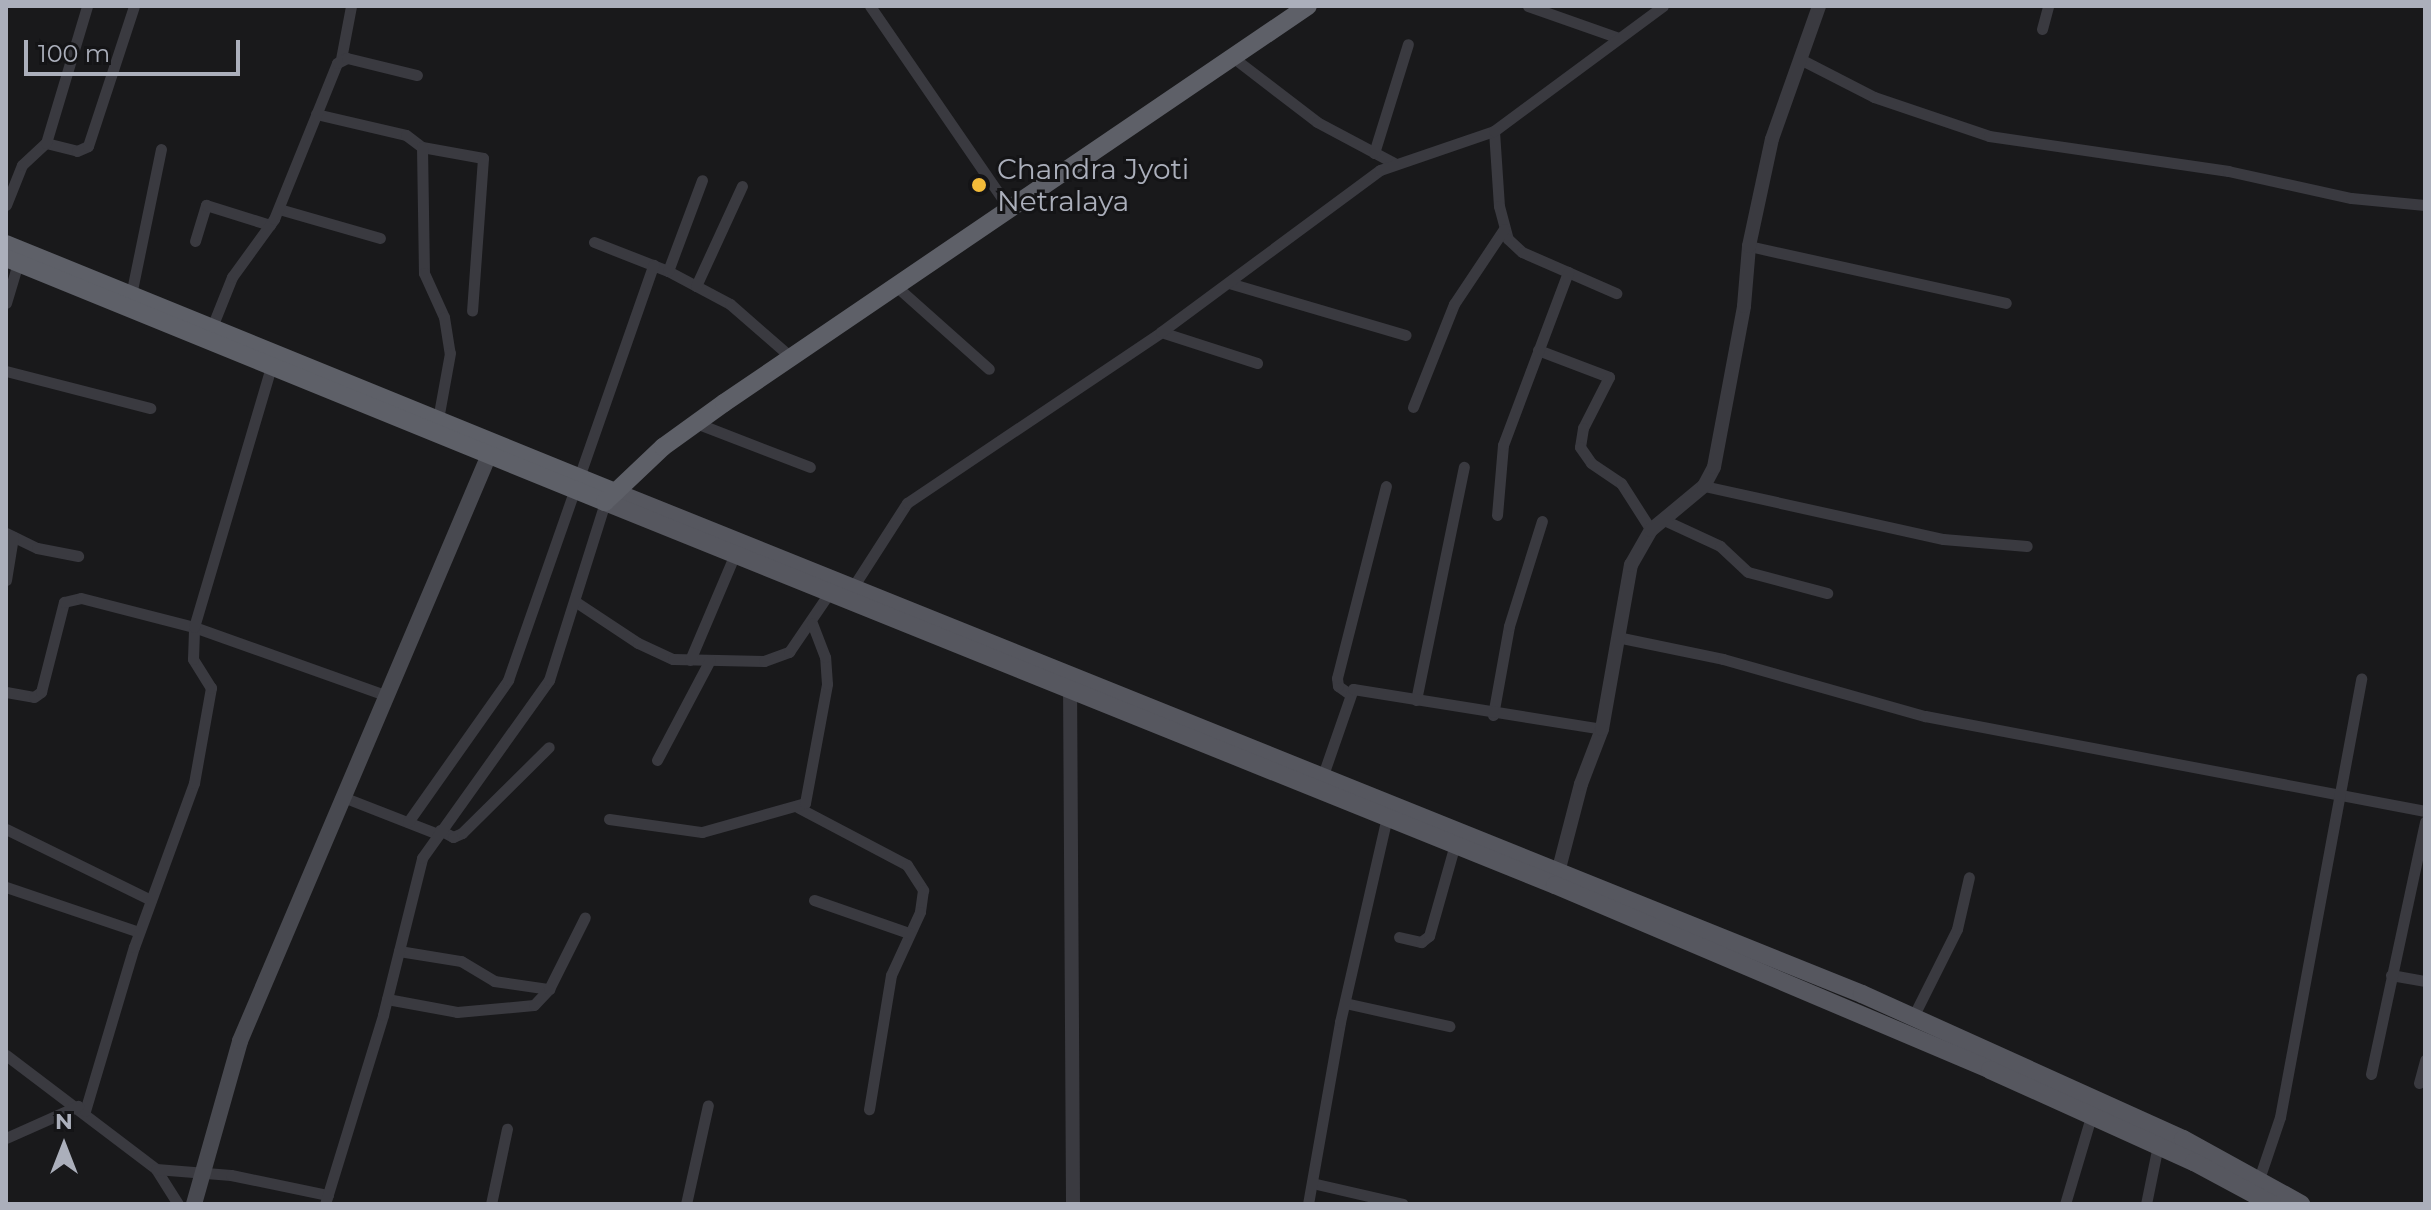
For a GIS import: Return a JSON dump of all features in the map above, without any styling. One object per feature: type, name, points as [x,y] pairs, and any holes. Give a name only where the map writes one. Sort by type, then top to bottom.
[{"type":"highway","points":[[6,244],[212,327],[274,359],[489,455],[610,497],[696,423],[1147,113],[1235,59],[1308,6]]},
{"type":"highway","points":[[12,261],[438,419],[574,483]]},
{"type":"main road","points":[[194,1204],[200,1171],[240,1041],[489,455]]},
{"type":"main road","points":[[610,497],[853,587],[1387,817],[1455,844],[1557,876],[1913,1017],[2259,1179],[2301,1204]]},
{"type":"main road","points":[[610,497],[735,554],[830,592],[1323,775],[1557,876],[2158,1145],[2272,1204]]},
{"type":"street","points":[[6,205],[22,165],[46,143],[87,6]]},
{"type":"street","points":[[46,143],[77,151],[88,146],[134,6]]},
{"type":"street","points":[[212,327],[232,277],[279,209],[341,59],[351,6]]},
{"type":"street","points":[[870,6],[1010,210]]},
{"type":"street","points":[[1528,6],[1619,38]]},
{"type":"street","points":[[853,587],[907,503],[1161,332],[1394,163],[1494,131],[1663,6]]},
{"type":"street","points":[[1557,876],[1581,784],[1602,729],[1631,565],[1651,530],[1704,486],[1717,452],[1744,306],[1749,246],[1772,139],[1819,6]]},
{"type":"street","points":[[2042,29],[2048,6]]},
{"type":"street","points":[[1374,153],[1408,44]]},
{"type":"street","points":[[341,59],[417,75]]},
{"type":"street","points":[[1235,59],[1317,122],[1394,163]]},
{"type":"street","points":[[1800,59],[1874,97],[1989,136],[2228,171],[2351,198],[2425,205]]},
{"type":"street","points":[[316,114],[406,135],[422,147],[478,155],[486,164],[472,311]]},
{"type":"street","points":[[1494,131],[1504,229],[1522,252],[1616,293]]},
{"type":"street","points":[[422,147],[424,273],[444,317],[450,353],[438,419]]},
{"type":"street","points":[[131,295],[161,149]]},
{"type":"street","points":[[668,271],[702,180]]},
{"type":"street","points":[[696,286],[742,186]]},
{"type":"street","points":[[195,241],[206,205],[270,225]]},
{"type":"street","points":[[279,209],[380,238]]},
{"type":"street","points":[[1413,407],[1454,304],[1504,229]]},
{"type":"street","points":[[594,242],[668,271],[749,317],[792,358]]},
{"type":"street","points":[[1749,246],[2006,303]]},
{"type":"street","points":[[6,303],[12,261]]},
{"type":"street","points":[[408,822],[508,680],[574,483],[653,265]]},
{"type":"street","points":[[1497,515],[1503,445],[1568,272]]},
{"type":"street","points":[[1229,283],[1406,335]]},
{"type":"street","points":[[897,287],[989,369]]},
{"type":"street","points":[[1161,332],[1257,363]]},
{"type":"street","points":[[1538,350],[1609,377],[1583,428],[1580,447],[1591,463],[1621,483],[1651,530]]},
{"type":"street","points":[[82,1108],[139,932],[188,806],[211,696],[210,679],[193,659],[194,627],[274,359]]},
{"type":"street","points":[[6,371],[150,408]]},
{"type":"street","points":[[696,423],[810,467]]},
{"type":"street","points":[[1416,700],[1464,467]]},
{"type":"street","points":[[1348,693],[1337,678],[1386,486]]},
{"type":"street","points":[[1704,486],[1943,539],[2027,546]]},
{"type":"street","points":[[156,1169],[200,1171],[326,1200],[387,999],[422,858],[549,680],[610,497]]},
{"type":"street","points":[[1664,520],[1720,546],[1748,572],[1827,593]]},
{"type":"street","points":[[1493,715],[1509,626],[1542,521]]},
{"type":"street","points":[[6,580],[10,535],[37,548],[78,556]]},
{"type":"street","points":[[690,660],[735,554]]},
{"type":"street","points":[[576,602],[638,643],[673,659],[779,659],[812,623],[830,592]]},
{"type":"street","points":[[6,692],[34,697],[41,692],[62,611],[70,599],[194,627],[385,695]]},
{"type":"street","points":[[609,819],[702,832],[799,808],[806,798],[827,684],[825,657],[812,623]]},
{"type":"street","points":[[1617,637],[1723,659],[1972,726],[2337,791],[2425,811]]},
{"type":"street","points":[[657,760],[710,660]]},
{"type":"street","points":[[2259,1179],[2280,1117],[2337,791],[2361,678]]},
{"type":"street","points":[[1070,682],[1073,1204]]},
{"type":"street","points":[[1348,693],[1359,689],[1493,715],[1602,729]]},
{"type":"street","points":[[1323,775],[1348,693]]},
{"type":"street","points":[[343,797],[453,837],[462,833],[549,747]]},
{"type":"street","points":[[799,808],[913,870],[923,890],[891,975],[869,1109]]},
{"type":"street","points":[[1308,1204],[1345,1003],[1387,817]]},
{"type":"street","points":[[2371,1074],[2425,822]]},
{"type":"street","points":[[6,829],[151,900]]},
{"type":"street","points":[[1399,937],[1421,942],[1429,936],[1455,844]]},
{"type":"street","points":[[1913,1017],[1957,929],[1969,877]]},
{"type":"street","points":[[6,887],[139,932]]},
{"type":"street","points":[[814,900],[909,933]]},
{"type":"street","points":[[387,999],[472,1012],[534,1005],[549,989],[585,917]]},
{"type":"street","points":[[399,951],[455,959],[494,981],[549,989]]},
{"type":"street","points":[[2391,975],[2425,981]]},
{"type":"street","points":[[1345,1003],[1449,1026]]},
{"type":"street","points":[[6,1055],[82,1108],[156,1169],[178,1204]]},
{"type":"street","points":[[2419,1083],[2425,1060]]},
{"type":"street","points":[[686,1204],[708,1105]]},
{"type":"street","points":[[6,1138],[82,1108]]},
{"type":"street","points":[[2065,1204],[2091,1117]]},
{"type":"street","points":[[491,1204],[507,1129]]},
{"type":"street","points":[[2146,1204],[2158,1145]]},
{"type":"street","points":[[1312,1183],[1403,1204]]},
{"type":"place","name":"Chandra Jyoti Netralaya","points":[[979,185]]}]
